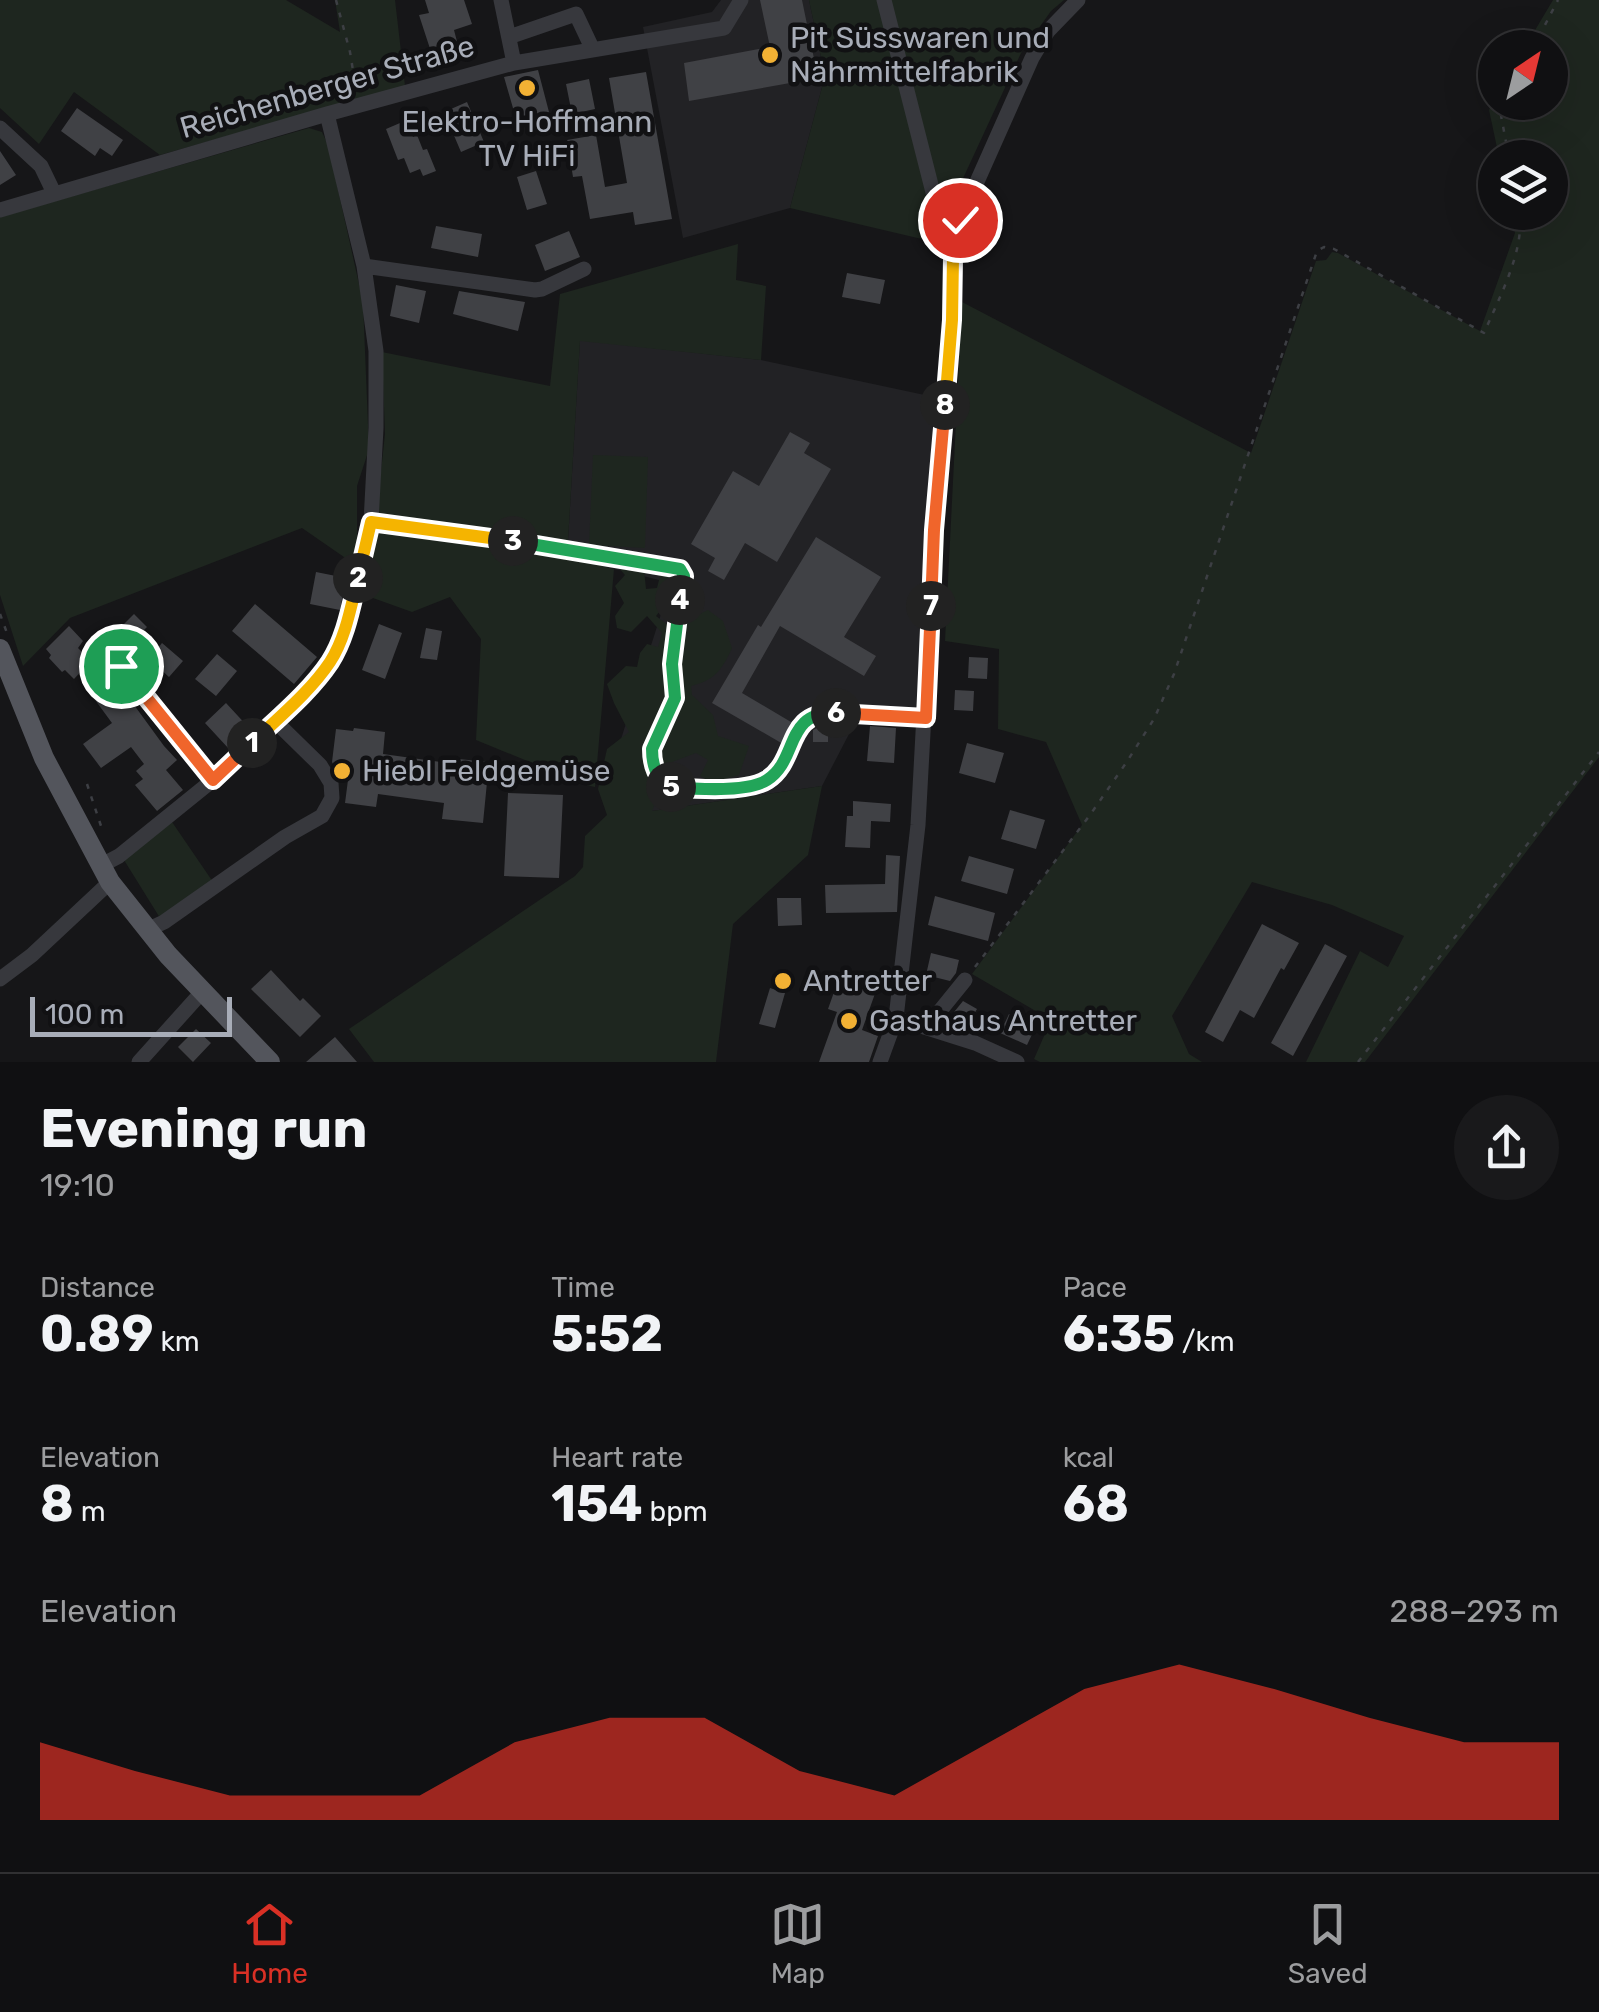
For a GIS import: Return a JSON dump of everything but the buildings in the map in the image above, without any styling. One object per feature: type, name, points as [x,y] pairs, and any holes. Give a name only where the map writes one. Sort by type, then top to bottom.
[{"type":"main road","points":[[0,649],[44,758],[105,874],[147,930],[270,1062]]},
{"type":"street","points":[[501,0],[514,63]]},
{"type":"street","name":"Reichenberger Straße","points":[[0,210],[514,63],[724,28],[741,0]]},
{"type":"street","points":[[884,0],[941,224],[954,243]]},
{"type":"street","points":[[880,1062],[896,1018],[918,825],[954,243],[960,220],[1032,58],[1048,31],[1078,0]]},
{"type":"street","points":[[510,37],[576,14],[593,50]]},
{"type":"street","points":[[0,979],[32,955],[118,856],[213,780],[302,695],[330,661],[348,622],[371,522],[376,351],[364,266],[326,114]]},
{"type":"street","points":[[0,128],[41,166],[54,193]]},
{"type":"street","points":[[364,266],[534,290],[542,290],[584,269]]},
{"type":"street","points":[[121,666],[213,780]]},
{"type":"street","points":[[797,733],[804,722],[821,713],[926,718]]},
{"type":"street","points":[[147,930],[322,816],[332,798],[331,782],[320,765],[275,721]]},
{"type":"street","points":[[929,1028],[964,980]]},
{"type":"street","points":[[139,1062],[202,992]]},
{"type":"street","points":[[896,1018],[975,1043],[1017,1062]]},
{"type":"path","points":[[336,0],[350,52],[358,105]]},
{"type":"path","points":[[1542,30],[1558,0]]},
{"type":"path","points":[[964,980],[1090,815],[1154,719],[1174,674],[1317,251],[1324,247],[1334,249],[1484,333],[1513,264],[1519,230]]},
{"type":"path","points":[[371,522],[562,548],[680,569],[684,576],[672,664],[675,698],[652,749],[659,778],[670,787],[713,790],[762,783],[776,772],[797,733]]},
{"type":"path","points":[[1358,1062],[1599,752]]},
{"type":"path","points":[[87,784],[106,840]]},
{"type":"shaded area","points":[[0,0],[286,0],[340,32],[335,0],[395,0],[405,86],[160,155],[74,92],[39,144],[0,108]]},
{"type":"shaded area","points":[[721,0],[809,0],[825,76],[790,208],[683,238],[643,27],[712,12]]},
{"type":"shaded area","points":[[809,0],[1064,0],[1051,11],[1021,53],[953,200],[943,244],[790,208],[825,76]]},
{"type":"shaded area","points":[[1553,0],[1599,0],[1599,757],[1365,1062],[1306,1062],[1360,951],[1388,967],[1404,936],[1332,905],[1252,882],[1172,1016],[1189,1054],[1202,1062],[1040,1062],[1034,1059],[1051,1020],[972,974],[1082,825],[1046,742],[998,729],[999,649],[945,641],[962,302],[1251,453],[1316,261],[1338,253],[1480,331],[1514,230],[1568,230],[1568,140],[1495,140],[1491,120],[1568,120],[1568,30],[1535,30]]},
{"type":"shaded area","points":[[309,128],[322,132],[328,145],[363,302],[369,449],[357,486],[357,566],[302,528],[70,618],[23,666],[0,595],[0,217]]},
{"type":"shaded area","points":[[738,244],[736,280],[766,286],[761,360],[580,341],[567,557],[614,569],[595,787],[586,785],[476,740],[481,639],[450,597],[412,612],[373,598],[370,575],[385,434],[382,352],[550,386],[560,294]]},
{"type":"shaded area","points":[[580,340],[761,360],[934,397],[919,711],[862,709],[822,786],[652,811],[621,739],[671,583],[567,557]]},
{"type":"shaded area","points":[[593,455],[648,457],[645,548],[589,545]]},
{"type":"shaded area","points":[[631,563],[644,570],[646,589],[657,588],[661,572],[671,574],[669,600],[656,616],[668,625],[667,637],[687,620],[708,610],[723,621],[732,648],[717,673],[691,686],[692,695],[713,715],[718,736],[749,746],[739,775],[712,783],[700,776],[708,760],[696,753],[672,762],[652,811],[822,786],[808,855],[733,924],[716,1062],[374,1062],[349,1029],[583,867],[585,836],[607,815],[598,789],[607,749],[629,732],[607,684],[626,666],[637,667],[640,653],[647,644],[658,647],[662,633],[647,616],[631,632],[617,628],[615,616],[624,603],[615,586],[625,575],[618,567]]},
{"type":"shaded area","points":[[172,822],[213,882],[160,918],[124,860]]},
{"type":"place","name":"Pit Süsswaren und Nährmittelfabrik","points":[[770,55]]},
{"type":"place","name":"Elektro-Hoffmann TV HiFi","points":[[527,88]]},
{"type":"place","name":"Hiebl Feldgemüse","points":[[342,771]]},
{"type":"place","name":"Antretter","points":[[783,981]]},
{"type":"place","name":"Gasthaus Antretter","points":[[849,1021]]},
{"type":"route","points":[[121,666],[213,780],[302,695],[330,661],[348,622],[371,522],[562,548],[680,569],[684,576],[672,664],[675,698],[652,749],[659,778],[670,787],[713,790],[762,783],[776,772],[804,722],[821,713],[926,718],[934,530],[952,320],[954,243],[960,220]]}]
